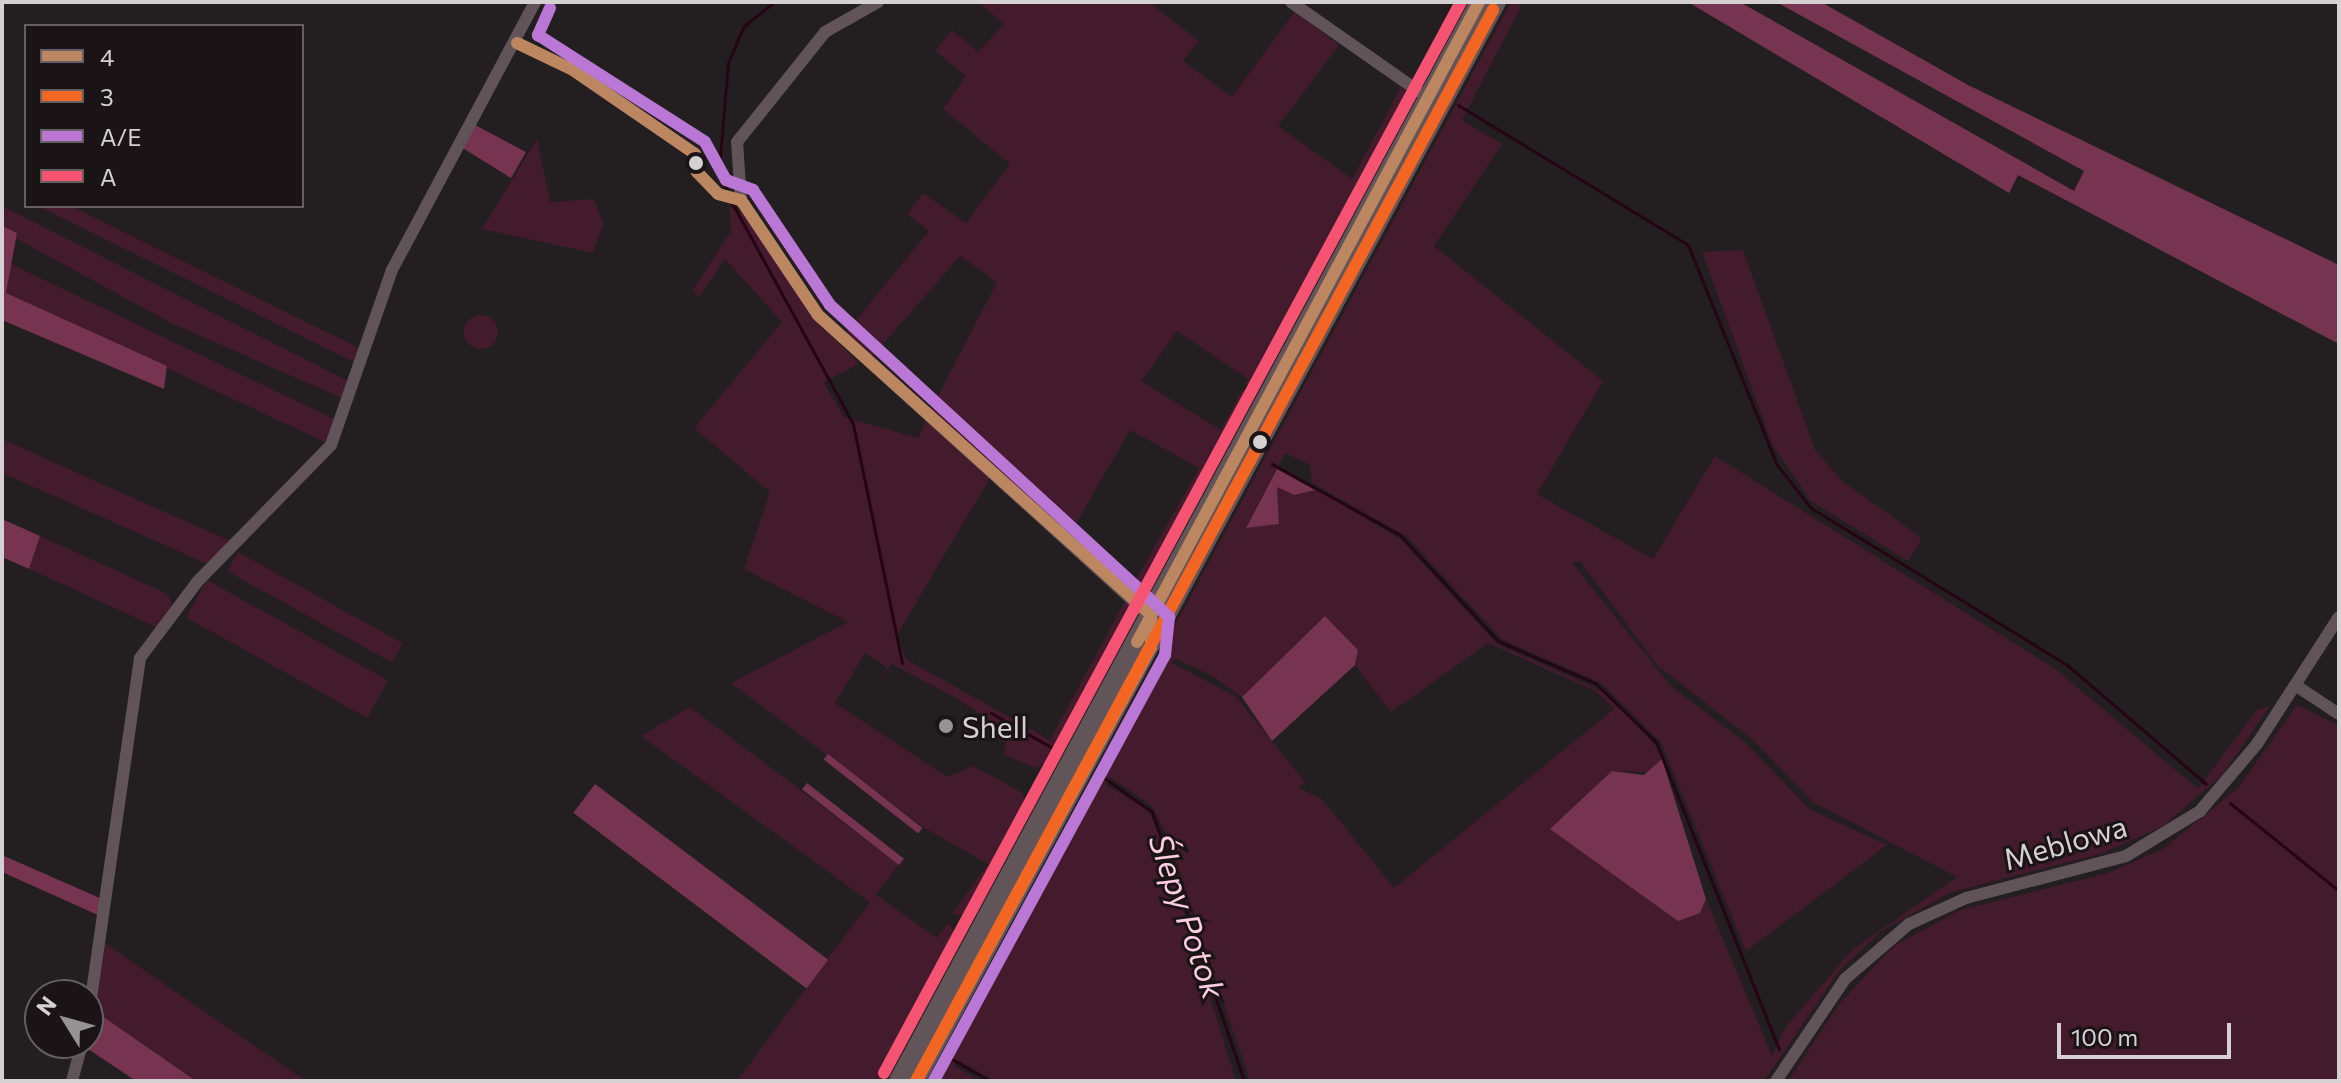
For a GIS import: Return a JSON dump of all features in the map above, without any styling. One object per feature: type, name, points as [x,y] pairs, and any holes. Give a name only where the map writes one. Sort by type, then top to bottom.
[{"type":"main road","points":[[898,1081],[1149,608],[1479,2]]},
{"type":"main road","points":[[916,1081],[1497,2]]},
{"type":"street","points":[[94,979],[140,658],[197,582],[331,445],[401,250],[517,43],[535,2]]},
{"type":"street","points":[[878,2],[825,32],[737,142],[740,200],[818,315],[1149,608],[1151,647]]},
{"type":"street","points":[[1291,2],[1428,98]]},
{"type":"street","points":[[517,43],[659,127],[695,154],[697,172],[724,196],[740,200]]},
{"type":"street","points":[[1149,608],[1182,591]]},
{"type":"street","name":"Meblowa","points":[[1776,1081],[1845,979],[1885,940],[1948,904],[2102,864],[2172,832],[2226,785],[2339,617]]},
{"type":"street","points":[[2295,685],[2339,714]]},
{"type":"street","points":[[72,1081],[78,1059]]},
{"type":"shaded area","points":[[978,2],[1149,2],[1199,41],[1183,61],[1232,97],[1295,11],[1339,45],[1278,126],[1352,179],[1400,89],[1392,83],[1414,95],[1258,386],[1245,385],[1248,379],[1177,331],[1141,381],[1221,430],[1242,390],[1254,393],[1146,590],[1133,585],[1199,468],[1130,430],[1069,536],[930,412],[997,282],[960,256],[869,360],[844,335],[929,231],[907,214],[923,193],[966,223],[1010,164],[943,109],[966,76],[935,51],[952,30],[978,52],[1004,24]]},
{"type":"shaded area","points":[[1454,2],[1465,2],[1420,84],[1410,84]]},
{"type":"shaded area","points":[[1511,2],[1523,2],[1462,120],[1502,144],[1434,246],[1603,381],[1537,494],[1653,559],[1715,456],[2054,668],[2198,789],[2257,710],[2270,706],[2223,774],[2162,827],[2100,854],[1951,892],[1880,932],[1839,971],[1764,1081],[1250,1081],[1166,833],[1152,806],[1110,777],[1106,785],[1148,810],[1161,837],[1236,1081],[995,1081],[958,1060],[954,1066],[980,1081],[929,1081]],"holes":[[[1285,453],[1310,465],[1312,483],[1406,536],[1503,640],[1601,683],[1661,742],[1746,951],[1887,845],[1809,809],[1746,743],[1671,686],[1572,563],[1580,561],[1657,665],[1752,739],[1813,802],[1957,877],[1852,950],[1785,1028],[1772,1056],[1706,899],[1700,913],[1678,921],[1641,889],[1612,771],[1651,772],[1662,759],[1656,746],[1604,692],[1497,644],[1401,540],[1316,488],[1294,495],[1277,487],[1279,524],[1246,527]],[[1325,616],[1358,650],[1355,665],[1391,712],[1488,643],[1595,691],[1614,709],[1394,888],[1323,800],[1299,788],[1305,782],[1235,696],[1172,663],[1174,658],[1211,675],[1242,697]]]},
{"type":"shaded area","points":[[1688,2],[1740,2],[2074,191],[2084,171],[1776,2],[1821,2],[1968,85],[2339,265],[2339,344],[2018,175],[2009,193]]},
{"type":"shaded area","points":[[475,125],[526,152],[511,178],[461,147]]},
{"type":"shaded area","points":[[537,139],[550,202],[594,199],[603,224],[593,253],[482,229]]},
{"type":"shaded area","points":[[2,206],[350,382],[344,399],[171,323],[15,238],[2,226]]},
{"type":"shaded area","points":[[729,207],[746,215],[810,312],[859,364],[823,382],[844,417],[918,438],[926,421],[990,478],[897,635],[906,659],[1050,740],[1126,599],[1135,610],[1055,757],[1035,768],[1004,754],[1006,743],[989,735],[995,724],[958,699],[892,664],[876,683],[887,667],[865,653],[835,703],[947,777],[973,766],[1023,793],[1026,813],[967,916],[952,914],[988,864],[923,827],[731,683],[848,622],[744,569],[770,492],[694,428],[782,322],[725,259],[699,297],[693,290],[731,231]]},
{"type":"shaded area","points":[[42,208],[75,208],[363,350],[358,364]]},
{"type":"shaded area","points":[[2,226],[17,233],[6,293],[167,366],[164,389],[2,320]]},
{"type":"shaded area","points":[[1743,250],[1815,450],[1842,481],[1922,538],[1908,561],[1811,501],[1773,446],[1702,252]]},
{"type":"shaded area","points":[[9,263],[338,421],[329,444],[6,293]]},
{"type":"shaded area","points":[[481,315],[493,320],[498,332],[493,344],[481,349],[469,344],[464,332],[469,320]]},
{"type":"shaded area","points":[[2,439],[235,543],[210,565],[2,473]]},
{"type":"shaded area","points":[[1277,469],[1315,490],[1294,495],[1277,487],[1279,524],[1246,528]]},
{"type":"shaded area","points":[[2,519],[40,536],[29,569],[2,557]]},
{"type":"shaded area","points":[[40,536],[168,594],[172,605],[156,627],[29,569]]},
{"type":"shaded area","points":[[238,552],[402,643],[392,662],[227,571]]},
{"type":"shaded area","points":[[207,580],[388,680],[367,718],[186,618]]},
{"type":"shaded area","points":[[1325,616],[1358,650],[1355,665],[1272,741],[1242,697]]},
{"type":"shaded area","points":[[2297,705],[2339,726],[2339,1081],[1788,1081],[1839,1004],[1894,946],[1958,911],[2108,873],[2163,849],[2238,788]]},
{"type":"shaded area","points":[[690,707],[899,864],[876,895],[937,938],[947,923],[952,928],[957,938],[883,1081],[737,1081],[870,902],[641,736]]},
{"type":"shaded area","points":[[828,754],[923,828],[918,833],[824,760]]},
{"type":"shaded area","points":[[1662,759],[1706,899],[1700,913],[1678,921],[1550,829],[1612,771],[1644,775]]},
{"type":"shaded area","points":[[807,783],[904,859],[899,865],[802,789]]},
{"type":"shaded area","points":[[595,784],[828,960],[807,988],[573,813]]},
{"type":"shaded area","points":[[2,855],[102,899],[100,916],[2,872]]},
{"type":"shaded area","points":[[103,942],[306,1081],[196,1081],[104,1017],[104,979],[99,979]]},
{"type":"shaded area","points":[[104,1017],[196,1081],[136,1081],[103,1059]]},
{"type":"waterway","points":[[727,190],[719,168],[728,63],[743,27],[774,2]]},
{"type":"waterway","points":[[1458,105],[1688,245],[1777,465],[1811,508],[2066,664],[2206,784]]},
{"type":"waterway","points":[[731,201],[853,424],[902,663]]},
{"type":"waterway","points":[[1272,464],[1400,535],[1498,641],[1595,683],[1656,742],[1779,1049]]},
{"type":"waterway","points":[[991,713],[1058,751]]},
{"type":"waterway","name":"Ślepy Potok","points":[[1100,775],[1152,812],[1244,1081]]},
{"type":"waterway","points":[[2230,803],[2339,891]]},
{"type":"waterway","points":[[948,1057],[990,1081]]},
{"type":"transit line","name":"A","points":[[884,1073],[1461,2]]},
{"type":"transit line","name":"4","points":[[1137,642],[1479,2]]},
{"type":"transit line","name":"A/E","points":[[550,8],[538,35],[705,142],[726,180],[753,190],[830,305],[1169,617],[1165,655],[934,1081]]},
{"type":"transit line","name":"3","points":[[916,1081],[1493,10]]},
{"type":"transit line","name":"4","points":[[517,43],[573,70],[695,154],[697,172],[718,194],[741,200],[818,315],[1151,615],[1151,647],[916,1081]]},
{"type":"place","name":"Shell","points":[[946,726]]}]
